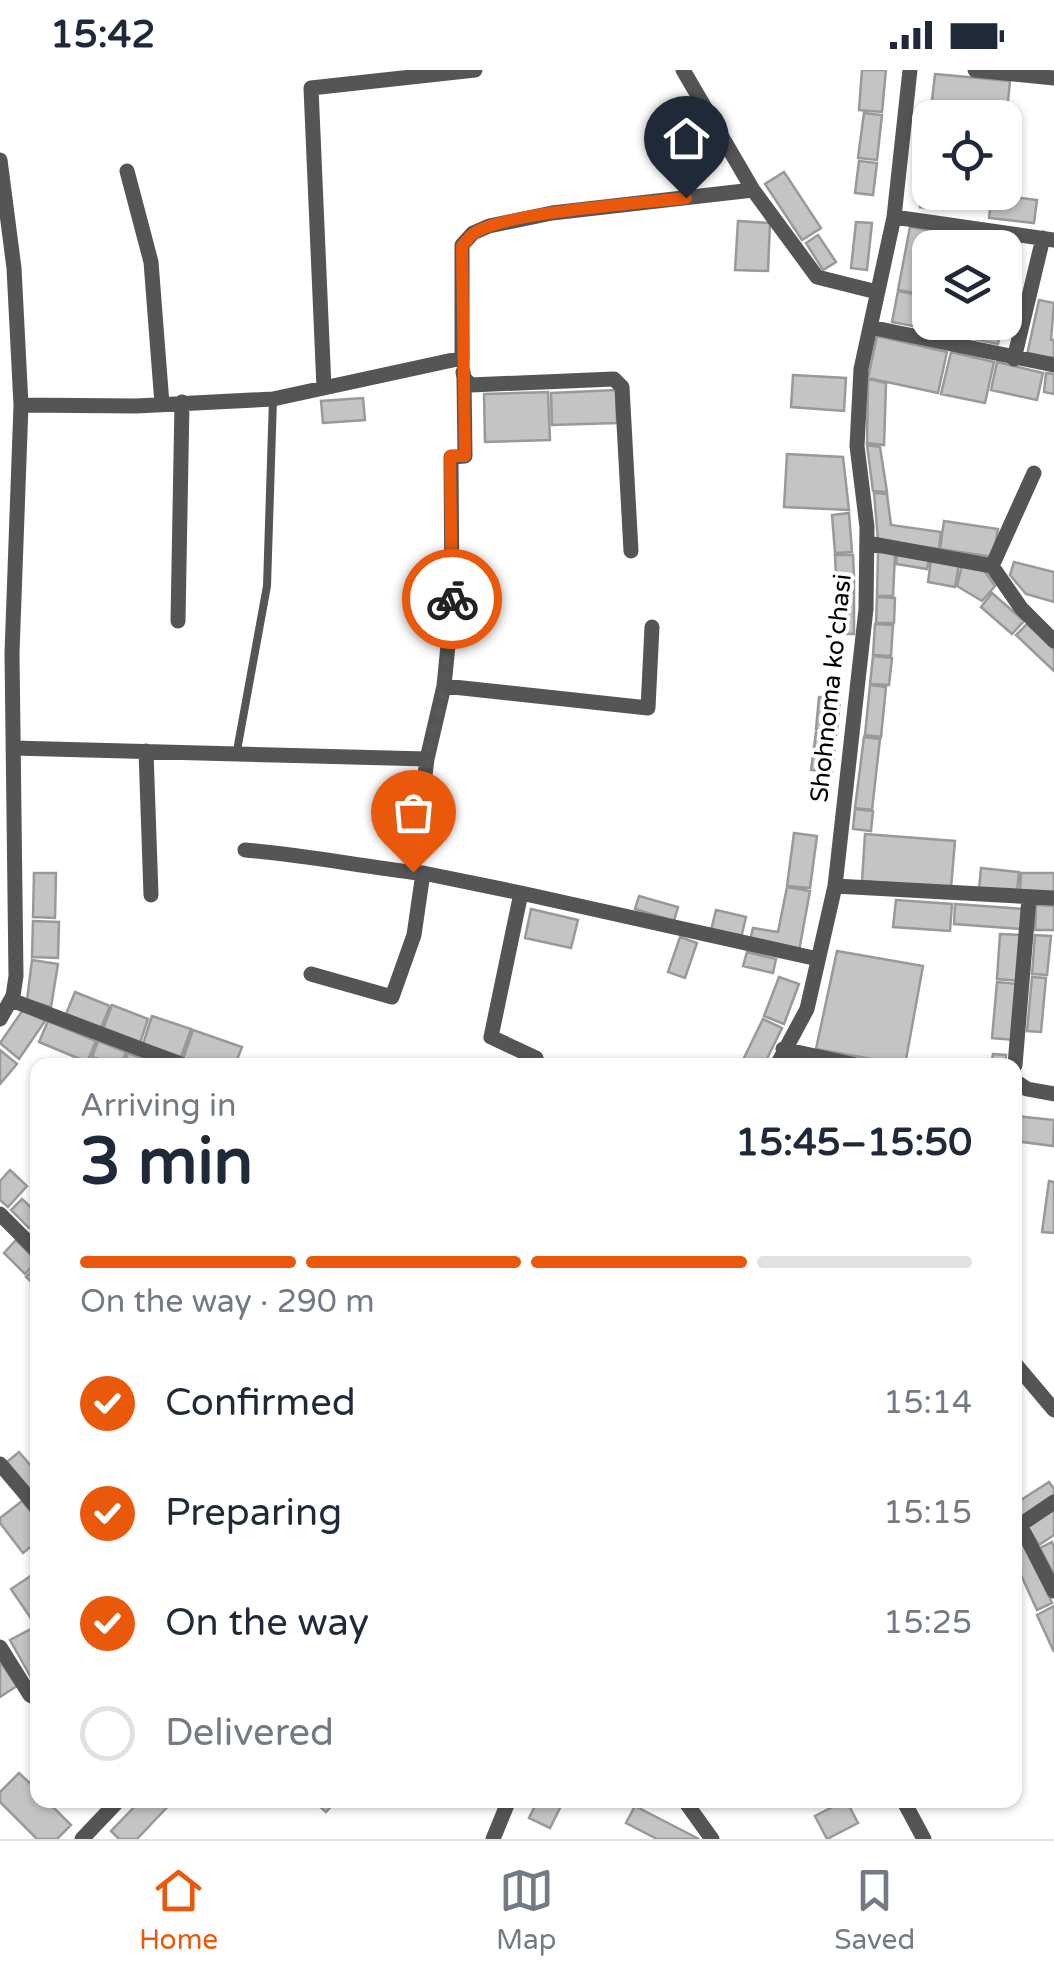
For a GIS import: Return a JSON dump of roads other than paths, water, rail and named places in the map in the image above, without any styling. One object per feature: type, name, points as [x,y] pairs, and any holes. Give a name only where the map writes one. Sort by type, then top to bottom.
[{"type":"street","points":[[316,70],[310,88],[324,388]]},
{"type":"street","points":[[310,88],[475,70]]},
{"type":"street","points":[[683,70],[753,190],[808,268],[818,277],[877,292]]},
{"type":"street","name":"Shohnoma ko'chasi","points":[[780,1057],[806,1009],[835,886],[866,608],[867,543],[857,446],[860,369],[894,217],[910,70]]},
{"type":"street","points":[[974,70],[1054,78]]},
{"type":"street","points":[[0,160],[14,268],[21,406],[6,654],[13,748],[16,976],[0,1019]]},
{"type":"street","points":[[127,171],[151,262],[162,404]]},
{"type":"street","points":[[311,974],[392,997],[414,935],[427,759],[444,686],[452,604],[450,456],[465,456],[462,246],[474,233],[489,226],[552,213],[753,190]]},
{"type":"street","points":[[894,217],[1048,239],[1014,358]]},
{"type":"street","points":[[870,326],[1054,365]]},
{"type":"street","points":[[21,406],[273,399],[462,358]]},
{"type":"street","points":[[464,378],[470,385],[614,379],[619,382],[631,551]]},
{"type":"street","points":[[178,622],[182,402]]},
{"type":"street","points":[[992,566],[1034,473]]},
{"type":"street","points":[[867,543],[992,566],[1020,608],[1054,640]]},
{"type":"street","points":[[444,686],[648,708],[652,627]]},
{"type":"street","points":[[13,748],[427,759]]},
{"type":"street","points":[[146,751],[152,895]]},
{"type":"street","points":[[245,850],[326,857],[342,864],[418,872],[818,960]]},
{"type":"street","points":[[835,886],[1054,898]]},
{"type":"street","points":[[521,893],[491,1037],[536,1058]]},
{"type":"street","points":[[1016,1058],[1030,898]]},
{"type":"street","points":[[10,1000],[163,1058]]},
{"type":"street","points":[[1022,1089],[1054,1094]]},
{"type":"street","points":[[0,1214],[30,1244]]},
{"type":"street","points":[[1022,1372],[1054,1410]]},
{"type":"street","points":[[0,1464],[30,1500]]},
{"type":"street","points":[[1022,1523],[1054,1502]]},
{"type":"street","points":[[1022,1533],[1054,1592]]},
{"type":"street","points":[[0,1646],[30,1694]]},
{"type":"street","points":[[82,1839],[111,1808]]},
{"type":"street","points":[[493,1839],[506,1808]]},
{"type":"street","points":[[690,1808],[712,1839]]},
{"type":"street","points":[[907,1808],[924,1839]]},
{"type":"street","points":[[94,1826],[108,1839]]},
{"type":"lane","points":[[236,756],[267,586],[273,399]]}]
